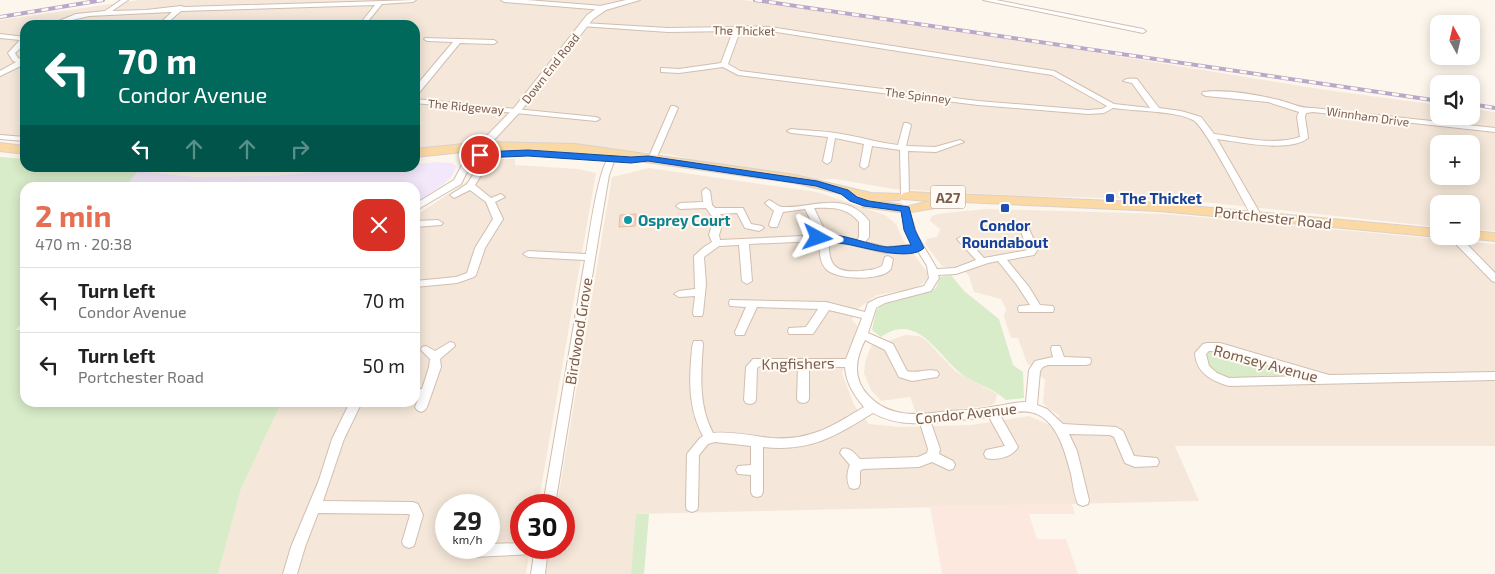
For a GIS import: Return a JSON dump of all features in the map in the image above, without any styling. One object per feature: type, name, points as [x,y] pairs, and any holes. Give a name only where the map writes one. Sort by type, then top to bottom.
[{"type":"main road","points":[[0,147],[20,149]]},
{"type":"main road","name":"Portchester Road","points":[[478,151],[575,148],[795,180],[845,192],[853,199],[868,204],[987,201],[1132,205],[1430,232]]},
{"type":"main road","name":"Portchester Road","points":[[478,151],[611,159],[650,159]]},
{"type":"main road","name":"A27","points":[[420,153],[478,151]]},
{"type":"main road","name":"A27","points":[[420,159],[478,151]]},
{"type":"main road","points":[[1480,236],[1495,237]]},
{"type":"street","points":[[108,11],[125,0]]},
{"type":"street","points":[[67,20],[84,14],[108,11],[141,12],[180,8],[379,4],[413,0]]},
{"type":"street","points":[[504,0],[603,8]]},
{"type":"street","name":"Down End Road","points":[[478,151],[517,110],[594,13],[603,8],[636,0]]},
{"type":"street","points":[[986,0],[1144,30]]},
{"type":"street","points":[[366,20],[379,4]]},
{"type":"street","points":[[167,20],[180,8]]},
{"type":"street","name":"The Thicket","points":[[583,25],[668,30],[738,28],[789,31],[1047,71],[1069,79],[1112,106],[1194,116],[1210,136],[1256,215]]},
{"type":"street","points":[[724,66],[738,28]]},
{"type":"street","points":[[0,35],[9,29]]},
{"type":"street","points":[[0,35],[20,38]]},
{"type":"street","points":[[427,39],[494,42]]},
{"type":"street","points":[[420,86],[459,40]]},
{"type":"street","points":[[20,44],[11,53],[15,60],[20,61]]},
{"type":"street","points":[[0,74],[20,64]]},
{"type":"street","name":"The Spinney","points":[[664,70],[679,71],[724,66],[738,73],[978,103],[1088,112],[1104,111],[1112,106]]},
{"type":"street","points":[[1130,80],[1157,111]]},
{"type":"street","name":"Winnham Drive","points":[[1206,94],[1263,99],[1285,103],[1303,110],[1335,110],[1406,121],[1495,130]]},
{"type":"street","name":"The Ridgeway","points":[[420,101],[596,119]]},
{"type":"street","points":[[650,159],[674,108]]},
{"type":"street","points":[[1210,136],[1277,142],[1300,140],[1304,138],[1301,117],[1303,110]]},
{"type":"street","points":[[692,506],[693,454],[710,438],[721,437],[757,442],[790,443],[811,440],[833,432],[872,408],[856,387],[850,363],[853,351],[862,334],[872,306],[882,300],[927,289],[932,284],[934,272],[909,230],[904,202],[902,148],[902,136],[907,125]]},
{"type":"street","points":[[791,130],[832,135],[902,148],[936,150],[960,142]]},
{"type":"street","points":[[827,161],[832,135]]},
{"type":"street","points":[[0,137],[20,139]]},
{"type":"street","points":[[864,166],[868,143]]},
{"type":"street","points":[[420,205],[458,182],[468,163],[478,151]]},
{"type":"street","name":"Birdwood Grove","points":[[551,494],[590,258],[605,176],[611,159]]},
{"type":"street","points":[[454,195],[470,186],[478,174]]},
{"type":"street","points":[[420,284],[457,280],[471,275],[480,248],[498,219],[487,198],[470,186]]},
{"type":"street","points":[[706,191],[711,208],[719,219],[714,235],[717,243]]},
{"type":"street","points":[[487,198],[501,197]]},
{"type":"street","points":[[769,203],[779,210],[840,206],[858,214],[865,226],[864,237],[860,243]]},
{"type":"street","points":[[680,206],[740,210],[748,226],[760,228]]},
{"type":"street","points":[[810,208],[818,227]]},
{"type":"street","points":[[774,225],[779,210]]},
{"type":"street","points":[[420,224],[438,223]]},
{"type":"street","points":[[934,272],[956,271],[982,261],[1031,253],[1033,249],[1025,228]]},
{"type":"street","points":[[698,313],[700,292],[699,256],[707,248],[717,243],[824,238],[860,243],[892,251],[918,248]]},
{"type":"street","points":[[824,238],[824,261],[834,272],[844,278],[881,272],[886,268],[888,259]]},
{"type":"street","points":[[962,239],[973,246],[982,261]]},
{"type":"street","points":[[744,242],[747,281]]},
{"type":"street","points":[[1462,245],[1495,279]]},
{"type":"street","points":[[528,254],[590,258]]},
{"type":"street","points":[[1000,258],[1030,294],[1037,309]]},
{"type":"street","points":[[679,294],[700,292]]},
{"type":"street","points":[[734,303],[826,306],[868,316]]},
{"type":"street","points":[[740,332],[753,304]]},
{"type":"street","points":[[793,331],[809,331],[826,306]]},
{"type":"street","points":[[1023,309],[1049,309]]},
{"type":"street","points":[[862,334],[889,348],[903,374],[912,377],[933,374]]},
{"type":"street","points":[[698,344],[695,399],[698,415],[710,438]]},
{"type":"street","points":[[421,407],[420,393],[435,367],[431,354],[450,346]]},
{"type":"street","name":"Romsey Avenue","points":[[1330,380],[1220,347],[1207,347],[1200,353],[1201,362],[1210,373],[1230,382],[1330,380],[1495,376]]},
{"type":"street","points":[[1056,349],[1060,361]]},
{"type":"street","points":[[1031,407],[1037,366],[1048,361],[1086,361]]},
{"type":"street","name":"Kngfishers","points":[[746,397],[752,367],[757,362],[850,363]]},
{"type":"street","points":[[803,398],[804,362]]},
{"type":"street","points":[[290,574],[298,547],[315,507],[338,439],[354,407]]},
{"type":"street","name":"Condor Avenue","points":[[872,408],[894,417],[924,419],[992,412],[1015,407],[1031,407],[1044,412],[1061,429],[1083,500]]},
{"type":"street","points":[[990,454],[1007,451],[1012,447],[992,412]]},
{"type":"street","points":[[854,484],[853,472],[858,465],[869,462],[919,462],[932,456],[934,449],[924,419]]},
{"type":"street","points":[[1061,429],[1112,424],[1119,434],[1129,459],[1135,462],[1153,462]]},
{"type":"street","points":[[757,442],[758,492]]},
{"type":"street","points":[[846,452],[858,465]]},
{"type":"street","points":[[932,456],[949,465]]},
{"type":"street","points":[[742,470],[757,470]]},
{"type":"street","points":[[315,507],[413,508],[418,515],[409,542]]},
{"type":"street","points":[[538,574],[540,559]]},
{"type":"shaded area","points":[[139,0],[743,0],[1043,44],[1326,90],[1430,104],[1430,125],[1480,125],[1480,110],[1495,112],[1495,231],[1480,230],[1480,195],[1430,195],[1430,226],[1184,200],[1022,196],[894,189],[835,179],[812,180],[714,165],[672,155],[584,146],[470,144],[420,149],[420,20],[20,20],[20,140],[0,138],[0,20]]},
{"type":"shaded area","points":[[496,159],[515,159],[515,165],[578,169],[596,173],[540,494],[510,494],[510,559],[528,559],[526,574],[218,574],[241,489],[279,407],[420,407],[420,213],[468,181],[479,163]]},
{"type":"shaded area","points":[[438,162],[452,163],[457,166],[452,176],[443,185],[420,200],[420,182],[60,182],[91,172],[144,172],[194,177],[270,176],[322,172],[420,172],[420,164]]},
{"type":"shaded area","points":[[649,168],[817,192],[885,215],[896,224],[903,240],[927,272],[928,279],[915,289],[877,295],[856,310],[852,320],[859,328],[842,373],[854,405],[869,424],[901,427],[972,425],[1029,416],[1048,424],[1060,416],[1043,403],[1045,380],[1027,363],[1018,338],[1011,338],[1004,317],[1006,309],[1001,299],[974,292],[969,276],[961,267],[952,269],[942,266],[925,244],[927,239],[937,237],[940,229],[930,221],[932,216],[937,214],[986,209],[1166,214],[1430,238],[1430,245],[1480,245],[1480,243],[1495,244],[1495,446],[1175,446],[1199,501],[637,514],[631,574],[545,574],[548,559],[575,559],[575,494],[559,494],[612,177]]},
{"type":"shaded area","points":[[905,335],[919,336],[927,341],[955,371],[997,394],[995,402],[992,405],[917,415],[910,397],[881,401],[871,390],[864,373],[865,362],[872,344],[881,348],[891,340]]},
{"type":"shaded area","points":[[1072,504],[1075,514],[1029,514],[1037,539],[1066,539],[1078,574],[942,574],[930,506]]},
{"type":"green space","points":[[0,157],[20,159],[20,172],[137,172],[129,182],[20,182],[20,325],[16,330],[20,330],[20,407],[279,407],[241,489],[218,574],[0,574]]},
{"type":"green space","points":[[951,275],[964,291],[999,319],[1013,365],[1023,372],[1024,398],[1006,400],[996,392],[963,375],[927,339],[917,333],[906,329],[894,330],[881,337],[872,330],[876,311],[881,305],[928,292],[936,288],[940,277]]},
{"type":"green space","points":[[1209,350],[1217,350],[1294,373],[1295,376],[1292,378],[1254,380],[1228,377],[1217,373],[1209,365],[1205,354]]},
{"type":"green space","points":[[636,514],[649,514],[644,574],[631,574]]},
{"type":"building","name":"Osprey Court","points":[[636,214],[635,226],[619,227],[620,215]]},
{"type":"railway","points":[[0,17],[103,0]]},
{"type":"railway","points":[[755,0],[1430,100]]},
{"type":"railway","points":[[1480,106],[1495,108]]},
{"type":"place","name":"The Thicket","points":[[1110,198]]},
{"type":"place","name":"Condor Roundabout","points":[[1005,208]]},
{"type":"place","name":"Osprey Court","points":[[628,220]]},
{"type":"route","points":[[480,155],[528,153],[631,160],[648,158],[817,184],[845,192],[853,199],[868,204],[884,208],[906,209],[909,230],[918,248],[898,251],[886,250],[847,240],[818,238]]}]
